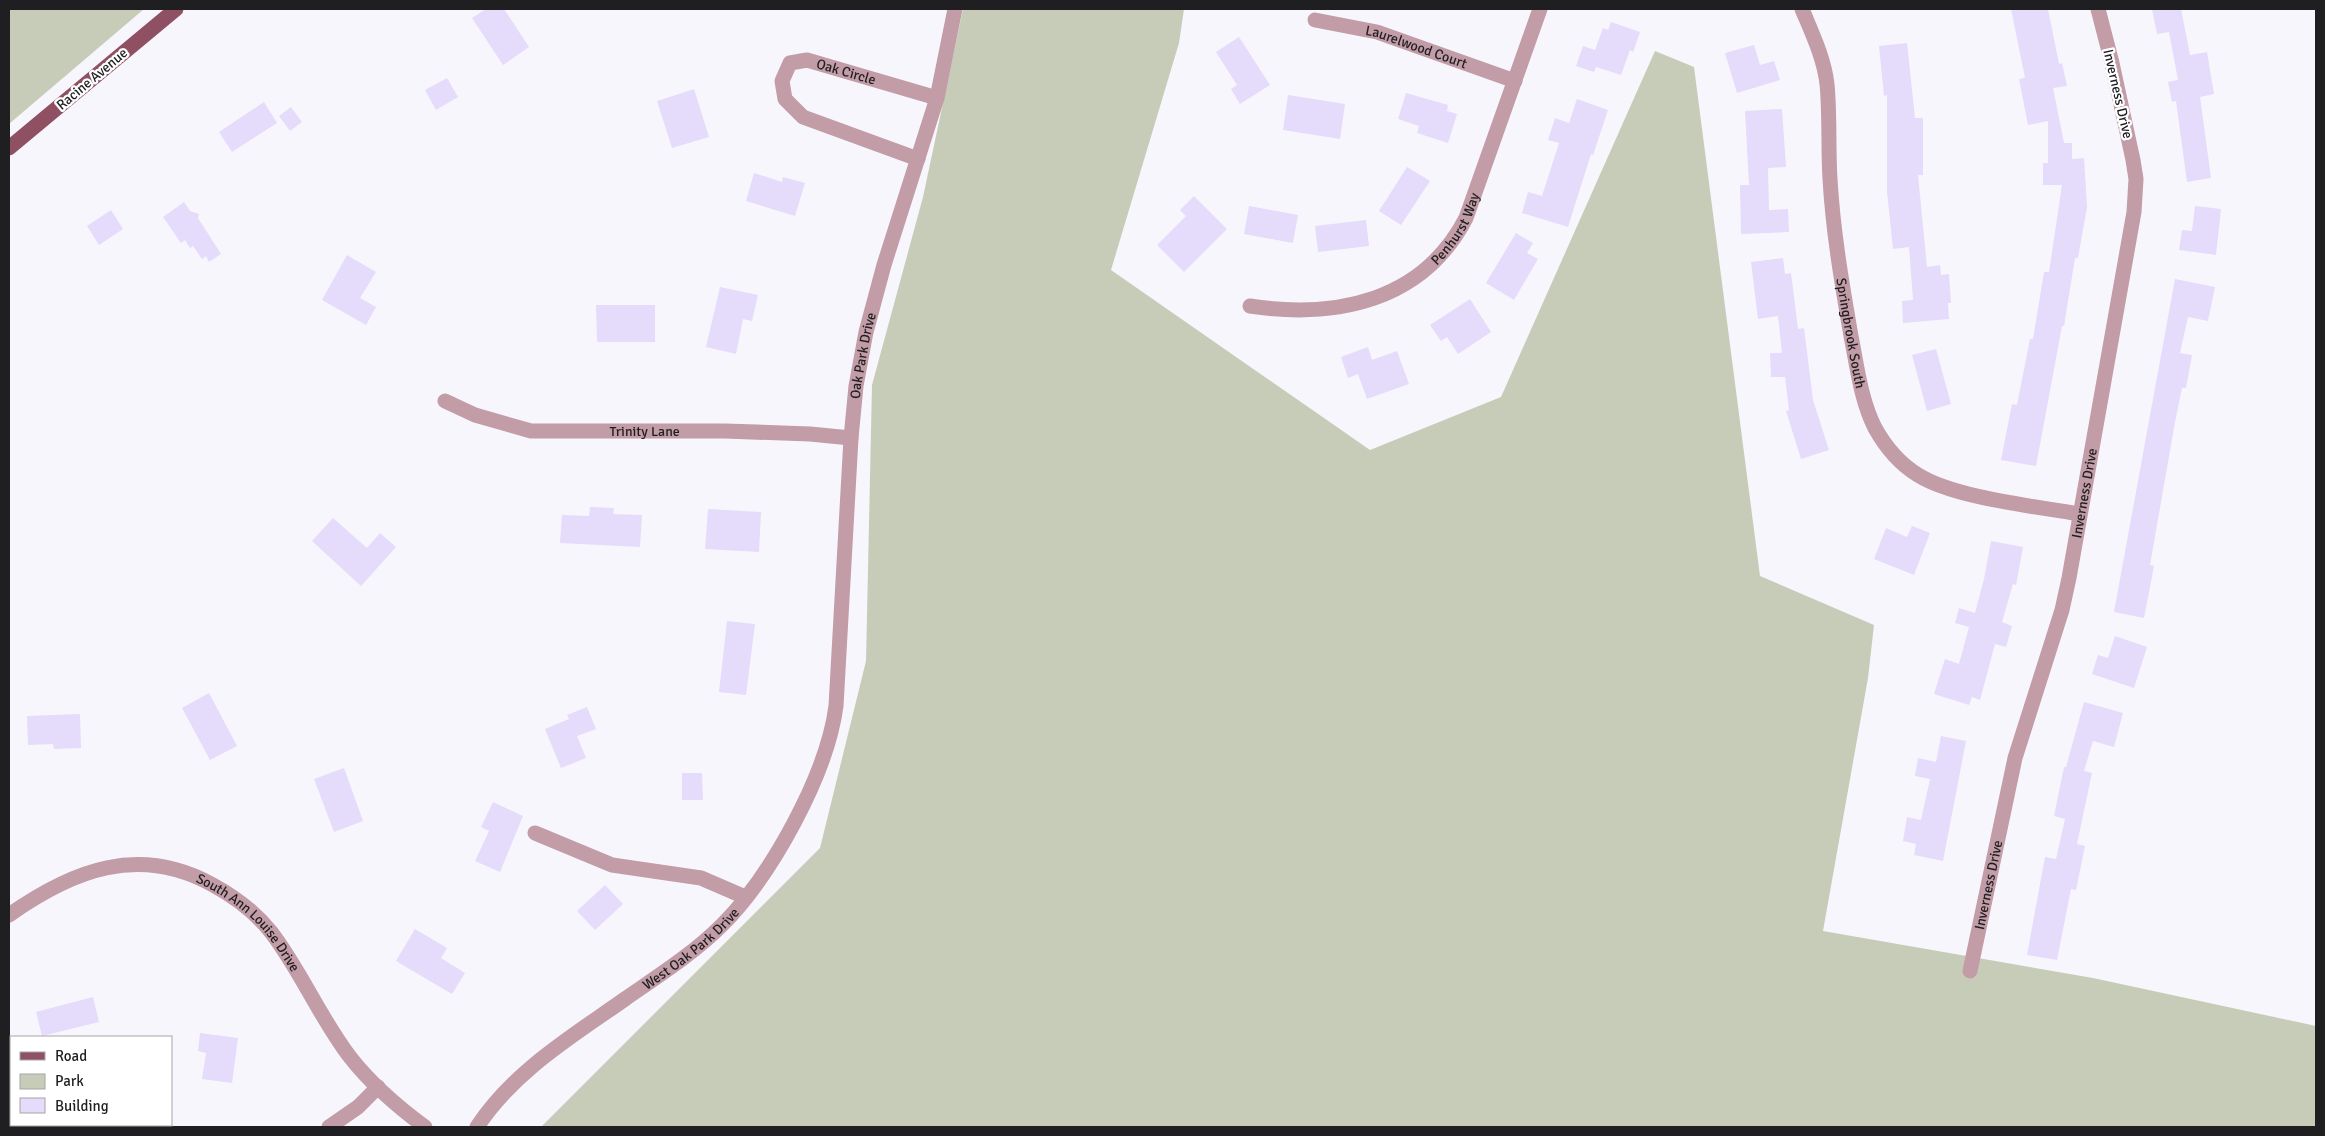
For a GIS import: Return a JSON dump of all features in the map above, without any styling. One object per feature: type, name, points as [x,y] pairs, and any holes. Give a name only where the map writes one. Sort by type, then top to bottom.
[{"type":"main road","name":"Racine Avenue","points":[[9,148],[176,9]]},
{"type":"street","name":"Oak Park Drive","points":[[835,714],[851,438],[866,332],[884,265],[937,98],[955,9]]},
{"type":"street","name":"Penhurst Way","points":[[1250,306],[1344,308],[1379,296],[1416,278],[1443,254],[1455,238],[1462,224],[1540,9]]},
{"type":"street","name":"Springbrook South","points":[[1802,9],[1818,46],[1827,82],[1830,180],[1840,271],[1856,364],[1868,412],[1874,426],[1882,439],[1907,467],[1919,476],[1941,486],[1970,494],[2079,514]]},
{"type":"street","name":"Inverness Drive","points":[[1970,970],[2016,758],[2068,586],[2079,514],[2112,344],[2134,212],[2136,179],[2112,63],[2098,9]]},
{"type":"street","name":"Laurelwood Court","points":[[1315,20],[1377,32],[1515,81]]},
{"type":"street","name":"Oak Circle","points":[[918,158],[803,117],[785,99],[782,81],[790,63],[807,60],[937,98]]},
{"type":"street","name":"Trinity Lane","points":[[445,401],[474,416],[531,431],[725,431],[810,434],[851,438]]},
{"type":"street","name":"West Oak Park Drive","points":[[477,1127],[488,1110],[515,1081],[545,1055],[703,942],[722,925],[768,867],[790,830],[821,764],[833,730],[835,714]]},
{"type":"street","points":[[535,833],[612,865],[701,878],[745,897]]},
{"type":"street","name":"South Ann Louise Drive","points":[[9,915],[63,882],[100,868],[117,865],[152,865],[193,874],[235,897],[271,933],[350,1056],[398,1107],[425,1127]]},
{"type":"street","points":[[329,1127],[358,1107],[378,1087]]},
{"type":"green space","points":[[9,9],[144,9],[9,124]]},
{"type":"green space","points":[[963,9],[1184,9],[1179,43],[1111,270],[1370,450],[1501,397],[1655,51],[1694,67],[1760,576],[1874,625],[1868,678],[1823,931],[2093,978],[2316,1026],[2316,1127],[541,1127],[820,848],[866,661],[872,385],[923,197]]},
{"type":"building","points":[[486,9],[504,9],[529,47],[503,65],[472,18]]},
{"type":"building","points":[[2011,9],[2048,9],[2059,64],[2062,63],[2067,86],[2053,88],[2064,143],[2072,143],[2072,159],[2084,158],[2087,207],[2078,258],[2075,258],[2064,326],[2062,326],[2036,466],[2001,460],[2012,404],[2017,405],[2030,339],[2033,339],[2044,272],[2049,272],[2062,185],[2043,185],[2043,163],[2048,163],[2048,121],[2028,125],[2019,79],[2025,78]]},
{"type":"building","points":[[2152,9],[2181,9],[2190,55],[2207,52],[2214,94],[2200,97],[2211,178],[2187,182],[2176,101],[2172,102],[2168,82],[2178,80],[2169,32],[2157,34]]},
{"type":"building","points":[[1611,22],[1640,32],[1633,52],[1630,50],[1621,75],[1596,67],[1594,72],[1576,66],[1583,46],[1595,50],[1603,28],[1608,30]]},
{"type":"building","points":[[1239,37],[1270,85],[1240,104],[1231,89],[1237,85],[1216,52]]},
{"type":"building","points":[[1907,43],[1915,118],[1923,118],[1923,175],[1918,175],[1927,267],[1940,265],[1941,275],[1949,274],[1951,303],[1948,303],[1949,319],[1903,323],[1902,301],[1913,300],[1909,247],[1893,249],[1887,192],[1887,95],[1884,96],[1879,46]]},
{"type":"building","points":[[1754,45],[1760,65],[1774,61],[1780,80],[1737,93],[1725,53]]},
{"type":"building","points":[[447,78],[458,97],[436,110],[425,90]]},
{"type":"building","points":[[694,89],[709,137],[672,148],[657,101]]},
{"type":"building","points":[[1406,93],[1448,105],[1447,111],[1457,114],[1448,143],[1417,133],[1419,126],[1398,119]]},
{"type":"building","points":[[1288,95],[1345,104],[1340,139],[1283,130]]},
{"type":"building","points":[[1577,99],[1608,110],[1593,155],[1591,154],[1568,227],[1522,213],[1528,192],[1542,196],[1559,143],[1548,140],[1555,118],[1569,123]]},
{"type":"building","points":[[264,102],[277,123],[232,152],[219,132]]},
{"type":"building","points":[[291,107],[302,122],[290,131],[279,116]]},
{"type":"building","points":[[1782,109],[1786,167],[1768,168],[1769,210],[1788,209],[1789,232],[1741,234],[1740,185],[1749,185],[1745,111]]},
{"type":"building","points":[[1407,167],[1430,181],[1401,225],[1379,211]]},
{"type":"building","points":[[754,173],[782,182],[783,177],[805,183],[795,216],[746,201]]},
{"type":"building","points":[[1194,196],[1227,229],[1184,272],[1157,245],[1186,216],[1180,210]]},
{"type":"building","points":[[184,202],[190,211],[199,214],[198,218],[221,254],[209,262],[206,256],[202,259],[193,246],[190,248],[185,240],[181,243],[163,217]]},
{"type":"building","points":[[1249,206],[1298,215],[1293,243],[1244,234]]},
{"type":"building","points":[[2195,206],[2221,209],[2216,255],[2179,250],[2182,230],[2192,231]]},
{"type":"building","points":[[111,210],[123,229],[99,245],[87,226]]},
{"type":"building","points":[[1366,220],[1369,246],[1318,252],[1315,226]]},
{"type":"building","points":[[1516,233],[1533,243],[1527,253],[1538,259],[1514,300],[1486,283]]},
{"type":"building","points":[[347,255],[376,272],[360,298],[376,307],[366,325],[322,300]]},
{"type":"building","points":[[1783,258],[1785,274],[1791,273],[1798,329],[1804,328],[1813,400],[1829,450],[1801,459],[1786,411],[1789,410],[1785,377],[1771,377],[1770,353],[1782,353],[1778,316],[1758,319],[1751,262]]},
{"type":"building","points":[[2175,279],[2215,287],[2208,321],[2188,317],[2180,353],[2192,355],[2186,388],[2182,388],[2175,422],[2150,565],[2154,566],[2144,618],[2114,612]]},
{"type":"building","points":[[720,287],[758,295],[752,321],[743,319],[736,354],[706,347]]},
{"type":"building","points":[[1470,299],[1491,332],[1458,354],[1447,337],[1441,341],[1430,325]]},
{"type":"building","points":[[596,305],[655,305],[655,342],[597,342]]},
{"type":"building","points":[[1368,347],[1372,360],[1397,351],[1409,384],[1367,399],[1358,374],[1348,378],[1341,357]]},
{"type":"building","points":[[1936,349],[1951,404],[1927,411],[1912,355]]},
{"type":"building","points":[[590,507],[614,508],[613,514],[642,515],[640,547],[560,543],[562,515],[589,516]]},
{"type":"building","points":[[708,509],[761,512],[759,552],[705,549]]},
{"type":"building","points":[[333,518],[367,548],[380,533],[396,547],[361,586],[312,541]]},
{"type":"building","points":[[1912,526],[1930,533],[1914,575],[1874,559],[1886,528],[1907,537]]},
{"type":"building","points":[[1991,541],[2023,547],[2016,585],[2013,584],[2002,622],[2012,626],[2006,647],[1995,644],[1980,700],[1972,697],[1969,705],[1934,694],[1945,659],[1959,664],[1969,627],[1955,623],[1959,608],[1975,613]]},
{"type":"building","points":[[727,621],[755,624],[746,695],[719,692]]},
{"type":"building","points":[[2115,636],[2147,647],[2134,688],[2092,674],[2098,655],[2108,658]]},
{"type":"building","points":[[209,693],[237,746],[210,760],[182,708]]},
{"type":"building","points":[[2084,702],[2123,713],[2114,747],[2093,741],[2084,771],[2092,773],[2077,844],[2085,846],[2076,890],[2071,889],[2057,960],[2027,955],[2045,857],[2056,859],[2065,819],[2054,816],[2064,767],[2066,767]]},
{"type":"building","points":[[587,707],[596,729],[577,736],[586,758],[561,768],[545,729],[569,719],[567,715]]},
{"type":"building","points":[[80,714],[81,748],[54,749],[53,744],[28,745],[27,716]]},
{"type":"building","points":[[1941,736],[1966,741],[1943,861],[1914,855],[1916,844],[1903,841],[1907,817],[1921,820],[1930,779],[1915,776],[1918,758],[1936,762]]},
{"type":"building","points":[[344,768],[363,821],[334,832],[314,779]]},
{"type":"building","points":[[682,773],[702,773],[703,800],[682,800]]},
{"type":"building","points":[[493,802],[523,816],[500,872],[475,861],[489,831],[481,827]]},
{"type":"building","points":[[605,885],[623,904],[595,930],[577,911]]},
{"type":"building","points":[[415,929],[447,948],[441,958],[465,973],[452,994],[396,961]]},
{"type":"building","points":[[93,997],[99,1022],[42,1036],[36,1012]]},
{"type":"building","points":[[200,1033],[238,1038],[232,1083],[202,1079],[206,1053],[198,1051]]}]
